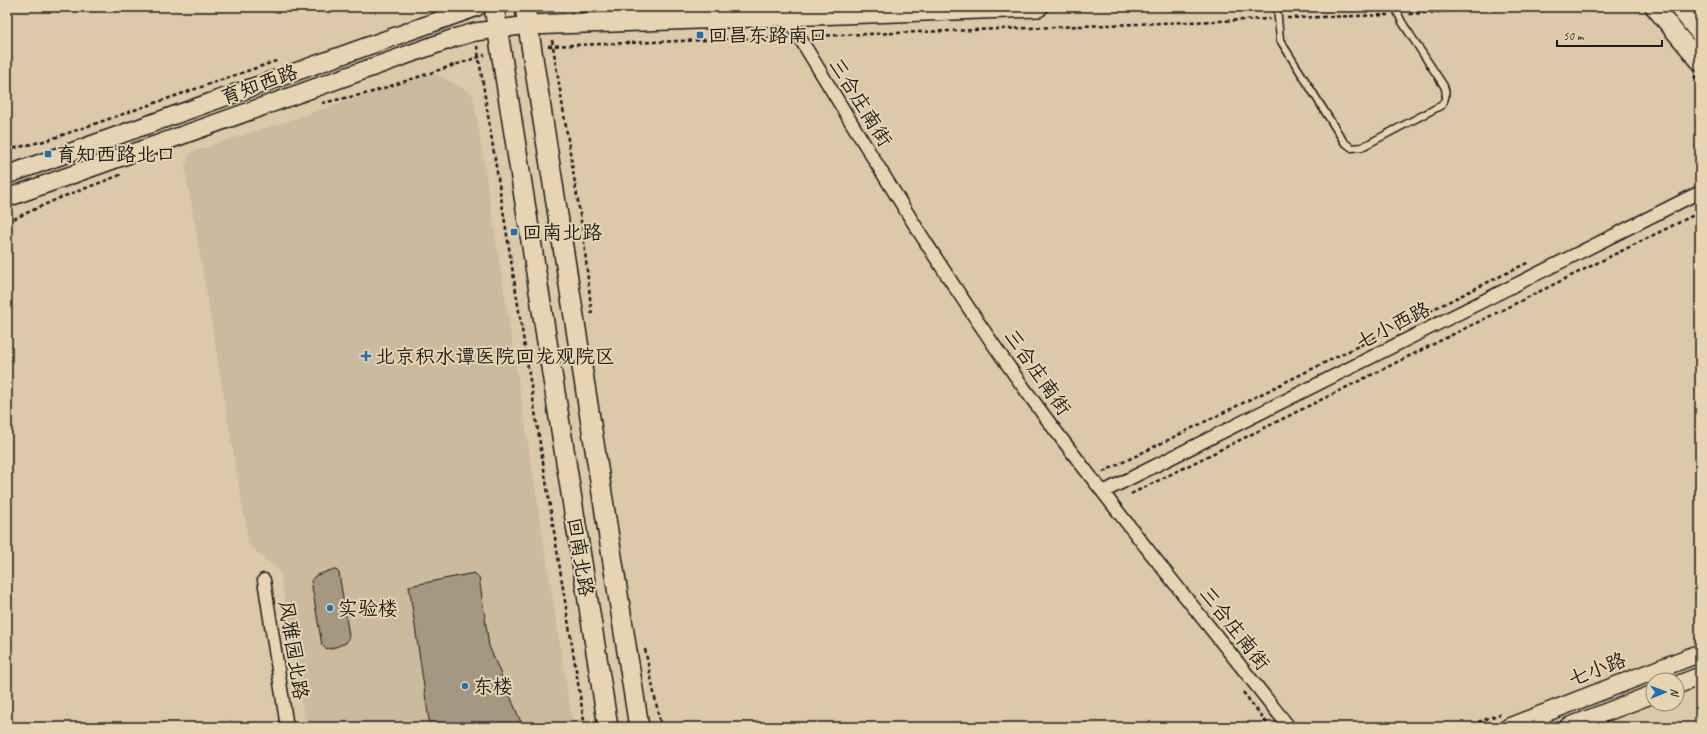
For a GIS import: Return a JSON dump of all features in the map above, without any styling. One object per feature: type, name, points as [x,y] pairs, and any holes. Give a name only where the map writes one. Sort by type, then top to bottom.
[{"type":"main road","name":"回南北路","points":[[494,7],[608,727]]},
{"type":"main road","points":[[527,16],[787,17],[1038,7]]},
{"type":"main road","name":"回南北路","points":[[527,16],[639,727]]},
{"type":"street","name":"育知西路","points":[[7,175],[477,7]]},
{"type":"street","points":[[1654,7],[1700,62]]},
{"type":"street","points":[[1678,7],[1700,34]]},
{"type":"street","name":"育知西路","points":[[7,198],[454,38],[497,29],[527,16]]},
{"type":"street","name":"三合庄南街","points":[[787,17],[912,220],[979,323],[1042,413],[1289,727]]},
{"type":"street","name":"七小西路","points":[[1103,492],[1700,192]]},
{"type":"street","name":"风雅园北路","points":[[264,580],[287,727]]},
{"type":"street","name":"七小路","points":[[1509,727],[1700,653]]},
{"type":"street","points":[[1685,682],[1700,676]]},
{"type":"street","points":[[1568,727],[1645,697]]},
{"type":"lane","points":[[1276,7],[1280,40],[1344,142],[1352,148],[1362,147],[1445,101],[1446,96],[1444,86],[1395,7]]},
{"type":"path","points":[[578,45],[1277,19],[1461,11],[1506,7]]},
{"type":"path","points":[[7,150],[48,140],[281,59]]},
{"type":"path","points":[[556,65],[582,233],[592,318]]},
{"type":"path","points":[[319,104],[369,93],[450,66]]},
{"type":"path","points":[[482,82],[585,727]]},
{"type":"path","points":[[7,222],[63,197],[126,173]]},
{"type":"path","points":[[1135,492],[1700,212]]},
{"type":"path","points":[[1116,466],[1536,258]]},
{"type":"path","points":[[644,644],[661,727]]},
{"type":"shaded area","name":"北京积水谭医院回龙观院区","points":[[434,73],[473,94],[573,727],[306,727],[280,572],[249,545],[185,167],[191,152]]},
{"type":"building","name":"实验楼","points":[[331,570],[336,570],[339,573],[349,636],[346,643],[330,649],[325,648],[322,645],[311,581],[315,576]]},
{"type":"building","name":"东楼","points":[[474,573],[479,577],[489,646],[523,727],[430,727],[409,586]]},
{"type":"place","name":"回昌东路南口","points":[[700,35]]},
{"type":"place","name":"育知西路北口","points":[[48,154]]},
{"type":"place","name":"回南北路","points":[[514,232]]},
{"type":"place","name":"北京积水谭医院回龙观院区","points":[[366,356]]},
{"type":"place","name":"实验楼","points":[[330,608]]},
{"type":"place","name":"东楼","points":[[465,686]]}]
